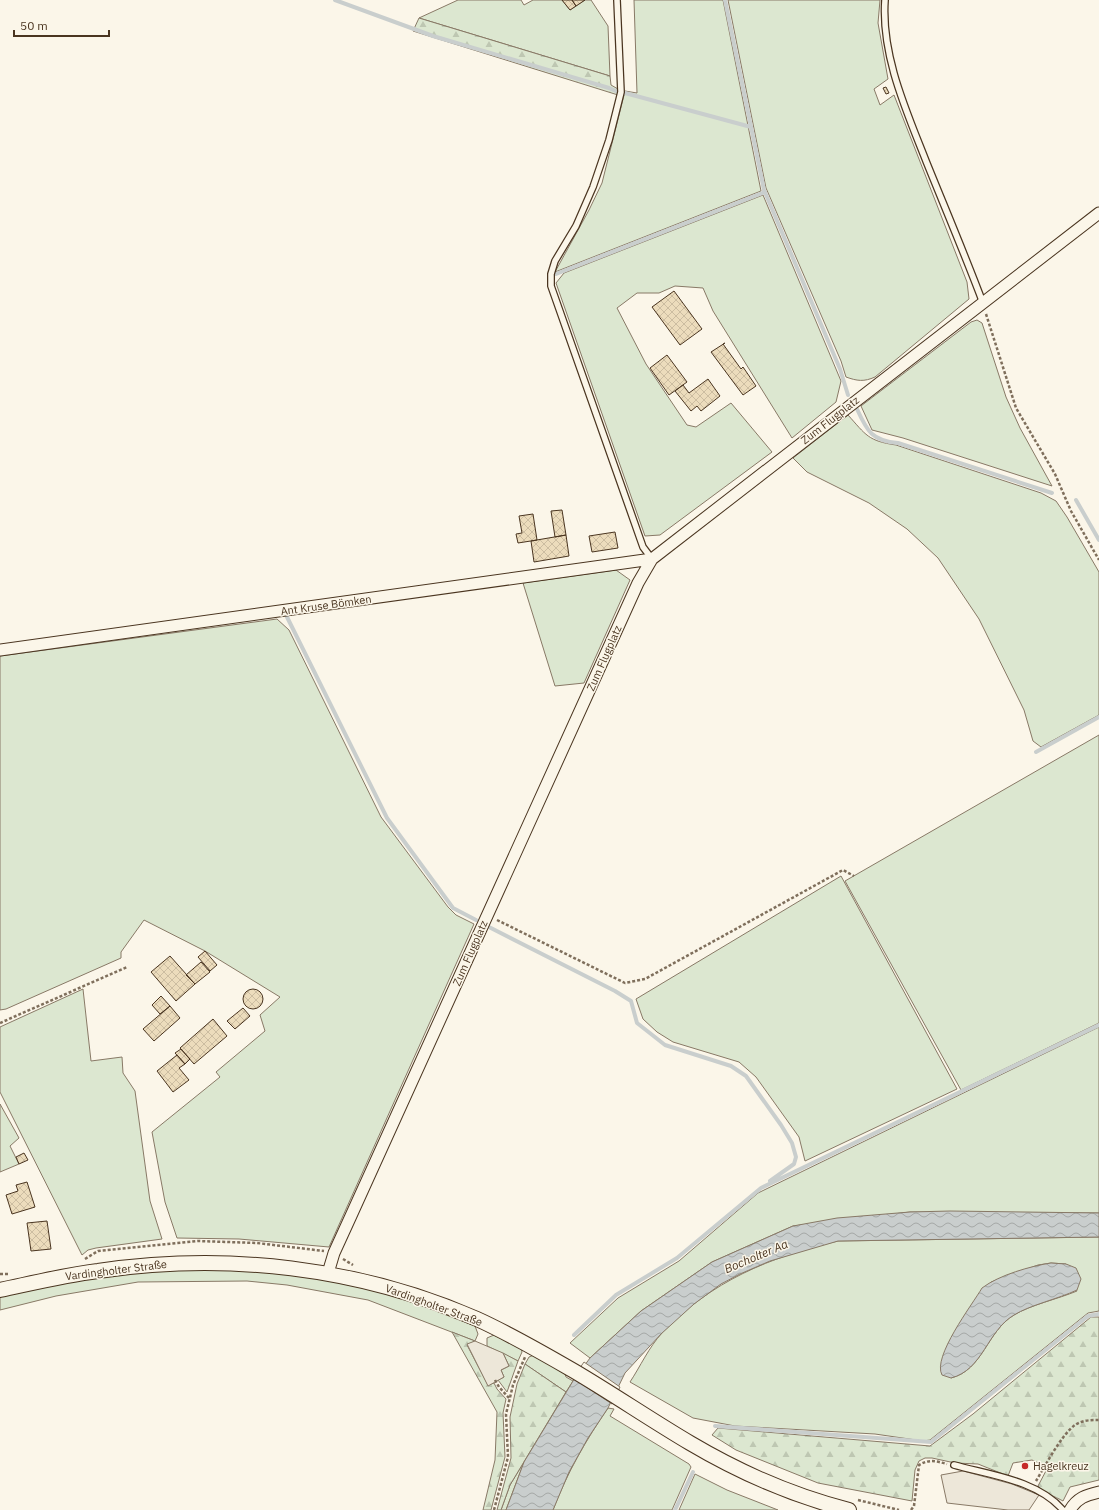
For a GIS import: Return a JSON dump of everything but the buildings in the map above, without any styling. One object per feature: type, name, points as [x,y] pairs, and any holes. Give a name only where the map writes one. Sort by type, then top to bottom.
[{"type":"street","name":"Zum Flugplatz","points":[[328,1273],[337,1246],[638,583],[652,559],[1099,213]]},
{"type":"street","name":"Ant Kruse Bömken","points":[[0,650],[652,559]]},
{"type":"street","name":"Vardingholter Straße","points":[[0,1290],[85,1272],[173,1263],[258,1265],[328,1273],[368,1282],[443,1306],[478,1320],[530,1346],[692,1444],[736,1468],[819,1501],[853,1505]]},
{"type":"street","points":[[1070,1510],[1083,1496],[1099,1492]]},
{"type":"lane","points":[[617,0],[621,92],[609,140],[594,187],[576,226],[555,261],[551,274],[551,286],[643,547],[652,559]]},
{"type":"lane","points":[[885,0],[884,22],[893,68],[908,114],[983,303]]},
{"type":"lane","points":[[954,1465],[1009,1479],[1032,1488],[1052,1498],[1063,1510]]},
{"type":"path","points":[[983,303],[1016,408],[1055,474],[1071,511],[1099,560]]},
{"type":"path","points":[[488,915],[625,983],[645,979],[843,870],[854,876]]},
{"type":"path","points":[[0,1023],[127,967]]},
{"type":"path","points":[[494,1510],[508,1457],[506,1414],[513,1385],[530,1346]]},
{"type":"path","points":[[495,1380],[499,1387],[510,1398]]},
{"type":"path","points":[[1032,1488],[1050,1458],[1075,1425],[1090,1420],[1099,1420]]},
{"type":"path","points":[[911,1510],[914,1506],[919,1465],[932,1460],[954,1465]]},
{"type":"path","points":[[853,1505],[899,1510]]},
{"type":"green space","points":[[458,0],[521,0],[524,5],[533,0],[562,0],[570,10],[585,0],[591,0],[608,26],[610,76],[419,18]]},
{"type":"green space","points":[[634,0],[723,0],[761,191],[555,272],[602,183],[625,91],[637,93]]},
{"type":"green space","points":[[728,0],[880,0],[878,23],[888,79],[874,89],[880,105],[894,95],[967,282],[969,299],[871,379],[860,380],[846,377],[841,361],[766,188]]},
{"type":"green space","points":[[419,18],[610,76],[611,85],[618,89],[618,95],[413,31]]},
{"type":"green space","points":[[763,195],[841,381],[836,402],[792,438],[713,311],[703,288],[675,286],[659,293],[637,293],[617,308],[646,364],[687,425],[696,427],[731,403],[772,452],[660,535],[645,536],[556,283],[564,273]]},
{"type":"green space","points":[[977,320],[982,323],[1006,397],[1020,428],[1052,486],[903,438],[872,430],[861,406],[971,322]]},
{"type":"green space","points":[[848,415],[868,436],[873,439],[896,445],[1041,493],[1056,501],[1099,572],[1099,715],[1041,747],[1033,741],[1024,710],[979,619],[938,558],[907,529],[869,503],[807,472],[793,458]]},
{"type":"green space","points":[[616,570],[630,580],[584,683],[555,686],[523,583]]},
{"type":"green space","points":[[277,619],[289,630],[381,817],[448,907],[456,915],[474,924],[329,1247],[239,1239],[177,1238],[165,1202],[152,1132],[220,1077],[216,1072],[265,1031],[260,1015],[280,997],[205,951],[144,920],[121,952],[121,958],[6,1009],[0,1010],[0,656]]},
{"type":"green space","points":[[1099,735],[1099,1023],[961,1090],[845,881]]},
{"type":"green space","points":[[841,876],[957,1089],[805,1161],[799,1137],[756,1077],[739,1062],[673,1042],[657,1032],[643,1019],[636,999]]},
{"type":"green space","points":[[83,989],[91,1061],[122,1057],[123,1073],[135,1091],[150,1201],[162,1239],[96,1248],[88,1250],[82,1255],[0,1092],[0,1027]]},
{"type":"green space","points":[[1099,1027],[1099,1213],[910,1212],[793,1226],[712,1262],[641,1311],[590,1358],[570,1343],[618,1298],[679,1261],[758,1193]]},
{"type":"green space","points":[[0,1104],[19,1138],[10,1146],[19,1164],[0,1172]]},
{"type":"green space","points":[[1099,1237],[1099,1311],[1088,1313],[930,1440],[923,1441],[875,1434],[735,1426],[693,1418],[630,1382],[662,1333],[681,1315],[721,1285],[765,1263],[813,1247],[838,1241]],"holes":[[[1051,1263],[1066,1264],[1077,1291],[1028,1308],[1014,1315],[997,1330],[971,1367],[962,1374],[951,1378],[991,1282],[1038,1265]]]},
{"type":"green space","points":[[213,1268],[309,1276],[394,1295],[475,1326],[478,1334],[475,1341],[368,1300],[287,1285],[247,1281],[138,1282],[56,1296],[0,1310],[0,1297],[52,1284],[114,1274]]},
{"type":"green space","points":[[1091,1317],[1099,1317],[1099,1480],[1070,1487],[1063,1501],[1038,1486],[1048,1467],[1032,1460],[1013,1463],[1008,1476],[978,1464],[955,1463],[925,1458],[919,1461],[915,1470],[912,1501],[818,1483],[736,1450],[712,1435],[718,1428],[930,1446],[973,1414]]},
{"type":"green space","points":[[452,1332],[475,1341],[467,1345],[488,1385],[494,1383],[506,1399],[503,1413],[505,1457],[491,1510],[483,1510],[495,1460],[497,1412]]},
{"type":"green space","points":[[494,1335],[521,1348],[522,1352],[518,1361],[487,1346],[487,1338]]},
{"type":"green space","points":[[503,1353],[518,1361],[507,1392],[498,1380],[504,1377],[501,1370],[509,1366]]},
{"type":"green space","points":[[534,1355],[565,1374],[566,1377],[573,1381],[566,1392],[525,1364],[529,1357]]},
{"type":"green space","points":[[525,1364],[566,1392],[510,1485],[501,1510],[497,1510],[511,1458],[510,1417],[517,1384]]},
{"type":"green space","points":[[608,1408],[614,1409],[610,1416],[689,1464],[691,1467],[672,1510],[553,1510],[564,1483],[578,1457]]},
{"type":"green space","points":[[524,1462],[506,1510],[501,1510],[510,1485]]},
{"type":"green space","points":[[695,1474],[727,1490],[778,1510],[679,1510]]},
{"type":"shaded area","points":[[475,1341],[503,1353],[509,1366],[501,1370],[504,1377],[488,1386],[467,1344]]},
{"type":"shaded area","points":[[963,1471],[1012,1484],[1039,1495],[1029,1510],[1008,1510],[947,1503],[941,1475]]},
{"type":"water","name":"Bocholter Aa","points":[[950,1211],[1099,1213],[1099,1237],[838,1241],[770,1261],[740,1274],[721,1284],[694,1304],[661,1334],[625,1373],[608,1408],[588,1438],[569,1472],[553,1510],[506,1510],[524,1462],[573,1381],[590,1358],[641,1311],[712,1262],[793,1226],[837,1218],[910,1212]]},
{"type":"water","points":[[1051,1263],[1066,1264],[1076,1268],[1081,1279],[1077,1290],[1028,1308],[1014,1315],[997,1330],[971,1367],[962,1374],[951,1378],[942,1375],[940,1367],[948,1344],[954,1331],[982,1288],[997,1279],[1015,1272],[1034,1266]]},
{"type":"pier","points":[[584,1362],[620,1387],[612,1404],[573,1378]]},
{"type":"waterway","points":[[335,0],[433,36],[609,88],[618,92]]},
{"type":"waterway","points":[[725,0],[764,190],[840,369],[848,395]]},
{"type":"waterway","points":[[625,93],[751,127]]},
{"type":"waterway","points":[[556,274],[765,192]]},
{"type":"waterway","points":[[857,409],[864,423],[872,434],[882,440],[898,443],[1052,493]]},
{"type":"waterway","points":[[1076,500],[1099,540]]},
{"type":"waterway","points":[[287,617],[387,818],[453,908],[476,920]]},
{"type":"waterway","points":[[1036,752],[1099,717]]},
{"type":"waterway","points":[[487,926],[615,991],[631,1001],[637,1023],[665,1045],[731,1066],[746,1076],[781,1125],[792,1143],[796,1157],[794,1164],[770,1181]]},
{"type":"waterway","points":[[574,1335],[616,1295],[677,1258],[761,1188],[1099,1025]]},
{"type":"waterway","points":[[715,1426],[931,1442],[1088,1316],[1099,1314]]},
{"type":"waterway","points":[[675,1510],[693,1472]]},
{"type":"place","name":"Hagelkreuz","points":[[1025,1466]]}]
